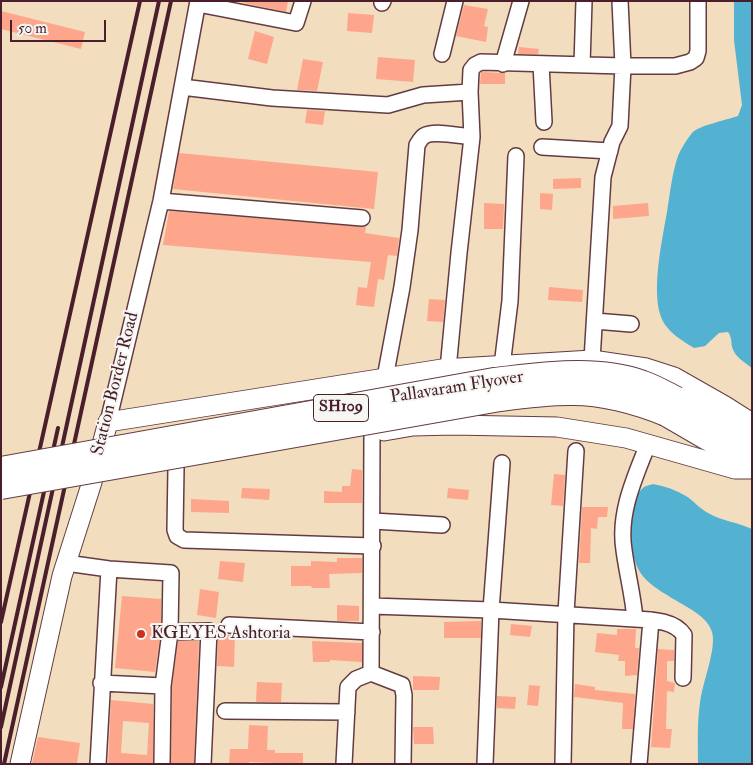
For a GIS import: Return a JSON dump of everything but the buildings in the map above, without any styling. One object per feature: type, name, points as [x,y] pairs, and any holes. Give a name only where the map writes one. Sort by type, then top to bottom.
[{"type":"main road","name":"Pallavaram Flyover","points":[[1,469],[494,380],[566,372],[618,376],[643,382],[672,407],[752,464]]},
{"type":"main road","name":"Pallavaram Flyover","points":[[1,487],[490,400],[536,395],[571,393],[672,407],[752,442]]},
{"type":"street","points":[[198,2],[296,23],[303,1]]},
{"type":"street","points":[[442,54],[455,1]]},
{"type":"street","points":[[503,64],[521,1]]},
{"type":"street","points":[[582,65],[584,1]]},
{"type":"street","points":[[592,360],[603,177],[610,151],[620,126],[623,66],[620,1]]},
{"type":"street","points":[[448,369],[472,137],[471,70],[481,62],[503,64],[675,66],[690,62],[696,58],[698,1]]},
{"type":"street","name":"Station Border Road","points":[[20,764],[66,563],[92,482],[108,422],[161,201],[198,2]]},
{"type":"street","points":[[542,64],[544,122]]},
{"type":"street","points":[[182,87],[272,98],[388,105],[424,95],[470,92]]},
{"type":"street","points":[[385,378],[402,287],[410,230],[417,145],[422,137],[428,134],[472,137]]},
{"type":"street","points":[[542,147],[610,151]]},
{"type":"street","points":[[502,366],[510,301],[516,156]]},
{"type":"street","points":[[161,201],[362,218]]},
{"type":"street","points":[[595,321],[631,324]]},
{"type":"street","points":[[108,422],[448,369],[592,360],[646,368],[674,377],[752,424]]},
{"type":"street","points":[[92,482],[413,426],[453,424],[557,427],[626,438],[735,469],[752,468]]},
{"type":"street","points":[[371,673],[372,434]]},
{"type":"street","points":[[635,619],[633,597],[623,548],[624,515],[630,490],[648,444]]},
{"type":"street","points":[[563,764],[566,614],[576,451]]},
{"type":"street","points":[[485,764],[491,610],[502,463]]},
{"type":"street","points":[[176,468],[175,530],[177,536],[184,540],[373,546]]},
{"type":"street","points":[[373,521],[442,525]]},
{"type":"street","points":[[66,563],[109,569],[170,573],[170,632],[163,686],[162,764]]},
{"type":"street","points":[[98,764],[101,683],[109,569]]},
{"type":"street","points":[[372,606],[566,614],[651,620],[673,625],[680,629],[684,635],[683,678]]},
{"type":"street","points":[[639,764],[651,620]]},
{"type":"street","points":[[229,625],[372,632]]},
{"type":"street","points":[[170,632],[208,631],[203,764]]},
{"type":"street","points":[[344,764],[348,687],[356,679],[371,673],[402,685],[404,695],[403,764]]},
{"type":"street","points":[[101,683],[163,686]]},
{"type":"street","points":[[225,711],[347,712]]},
{"type":"water","points":[[734,1],[752,1],[752,368],[735,354],[728,332],[719,333],[705,346],[694,348],[674,334],[662,320],[657,291],[660,249],[679,153],[695,130],[738,116],[742,105],[734,40]]},
{"type":"water","points":[[653,484],[682,494],[713,516],[752,529],[752,764],[698,764],[699,711],[713,647],[712,632],[709,625],[701,617],[652,585],[637,567],[631,540],[632,512],[640,491]]},
{"type":"railway","points":[[1,622],[140,1]]},
{"type":"railway","points":[[1,727],[159,1]]},
{"type":"railway","points":[[4,764],[171,1]]},
{"type":"railway","points":[[1,687],[58,428]]},
{"type":"place","name":"KGEYES Ashtoria","points":[[141,634]]}]
